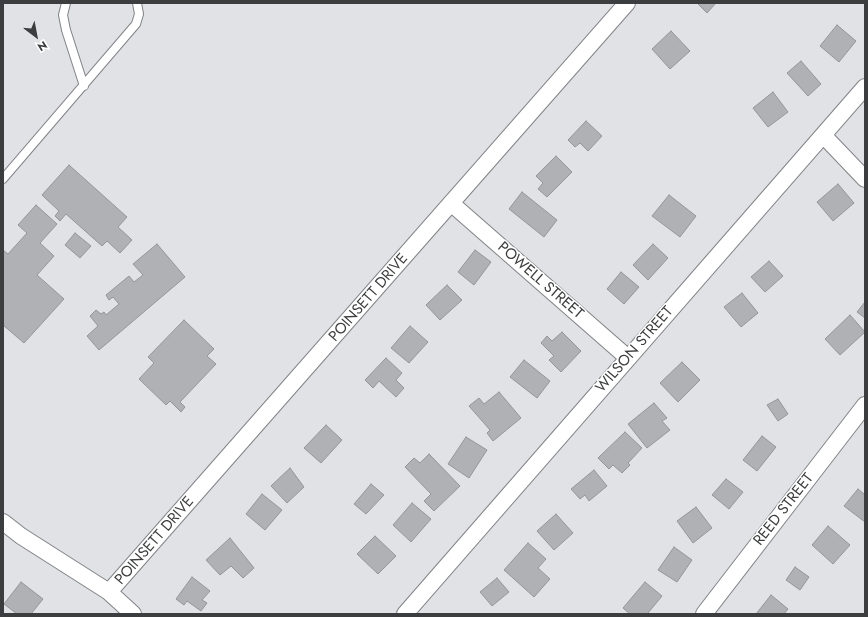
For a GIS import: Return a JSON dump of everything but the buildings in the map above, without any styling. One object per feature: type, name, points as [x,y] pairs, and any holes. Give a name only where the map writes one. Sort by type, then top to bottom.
[{"type":"street","name":"POINSETT DRIVE","points":[[109,592],[452,204],[627,3]]},
{"type":"street","name":"WILSON STREET","points":[[405,614],[865,87]]},
{"type":"street","points":[[822,135],[865,179]]},
{"type":"street","name":"POWELL STREET","points":[[452,204],[628,358]]},
{"type":"street","name":"REED STREET","points":[[704,614],[865,405]]},
{"type":"street","points":[[3,522],[21,536],[109,592],[133,614]]},
{"type":"lane","points":[[66,3],[63,15],[84,86]]},
{"type":"lane","points":[[3,178],[136,24],[140,14],[137,3]]}]
